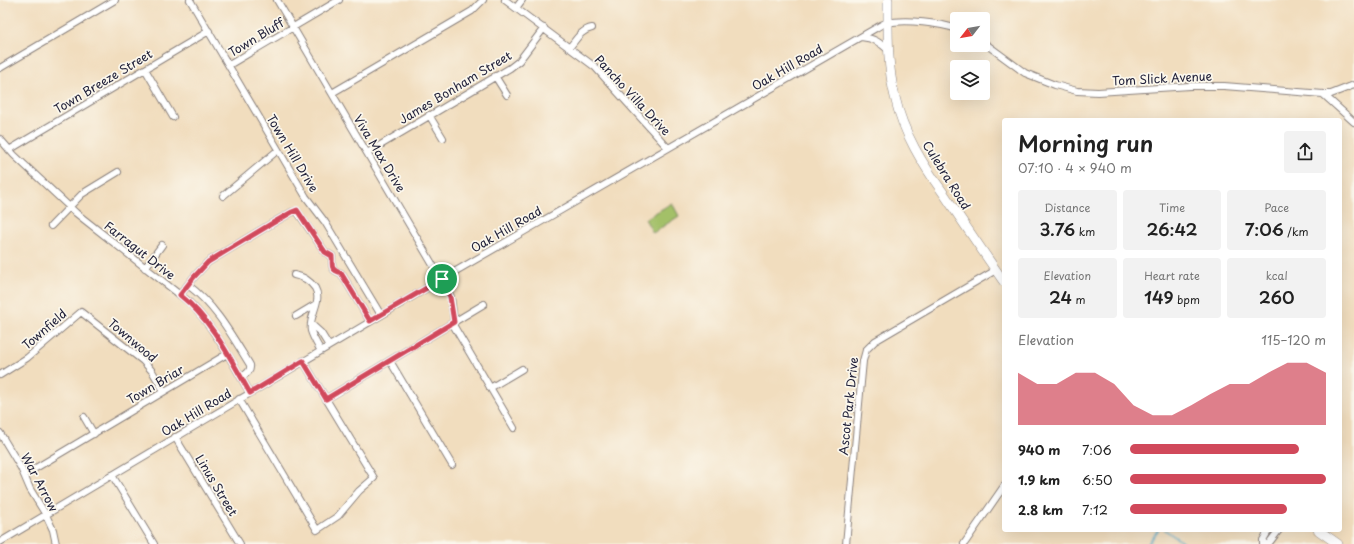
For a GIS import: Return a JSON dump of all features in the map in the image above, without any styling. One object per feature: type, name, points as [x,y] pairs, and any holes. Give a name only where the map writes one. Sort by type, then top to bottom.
[{"type":"main road","name":"Culebra Road","points":[[888,0],[890,73],[896,102],[902,119],[916,150],[932,178],[1002,279]]},
{"type":"main road","points":[[1321,532],[1338,544]]},
{"type":"street","points":[[0,68],[115,0]]},
{"type":"street","name":"Town Hill Drive","points":[[190,0],[306,197],[325,222],[381,315]]},
{"type":"street","name":"Viva Max Drive","points":[[276,0],[442,279],[450,297],[453,323],[514,428]]},
{"type":"street","name":"Town Bluff","points":[[229,66],[340,0]]},
{"type":"street","points":[[332,93],[472,10],[482,0]]},
{"type":"street","name":"Pancho Villa Drive","points":[[505,0],[599,71],[668,148]]},
{"type":"street","points":[[516,8],[522,0]]},
{"type":"street","points":[[888,22],[919,22],[950,28]]},
{"type":"street","name":"Oak Hill Road","points":[[0,542],[370,321],[888,22]]},
{"type":"street","name":"James Bonham Street","points":[[367,153],[519,61],[544,28]]},
{"type":"street","points":[[569,48],[580,33],[592,28]]},
{"type":"street","name":"Town Breeze Street","points":[[10,150],[209,31]]},
{"type":"street","points":[[861,37],[876,40],[882,43],[889,51]]},
{"type":"street","name":"Tom Slick Avenue","points":[[990,47],[1025,73],[1055,86],[1077,91],[1098,92],[1190,86],[1224,86],[1331,94],[1354,85]]},
{"type":"street","points":[[145,69],[173,117]]},
{"type":"street","points":[[495,76],[507,95]]},
{"type":"street","points":[[1323,94],[1354,122]]},
{"type":"street","points":[[429,115],[443,138]]},
{"type":"street","name":"Farragut Drive","points":[[0,139],[89,224],[180,295],[199,312],[212,329],[250,393]]},
{"type":"street","points":[[223,196],[278,150]]},
{"type":"street","points":[[51,226],[82,194],[118,172]]},
{"type":"street","points":[[180,295],[208,262],[297,210],[325,252],[332,256],[332,268],[341,273],[370,321]]},
{"type":"street","points":[[145,268],[162,245]]},
{"type":"street","name":"Ascot Park Drive","points":[[846,544],[862,361],[866,350],[875,342],[996,270]]},
{"type":"street","points":[[294,275],[305,278],[312,284],[318,293],[318,298],[312,315],[311,330],[321,351]]},
{"type":"street","points":[[188,285],[197,292],[222,319],[250,365],[251,369],[248,373],[241,377]]},
{"type":"street","points":[[296,316],[316,304]]},
{"type":"street","points":[[326,399],[484,304]]},
{"type":"street","name":"Townfield","points":[[0,375],[27,358],[81,312]]},
{"type":"street","name":"Townwood","points":[[81,312],[143,361],[152,371],[164,391]]},
{"type":"street","points":[[311,324],[321,333],[329,346]]},
{"type":"street","name":"Town Briar","points":[[24,475],[227,354]]},
{"type":"street","points":[[239,399],[317,530],[338,516],[359,491],[374,478],[303,361]]},
{"type":"street","points":[[390,361],[452,465]]},
{"type":"street","points":[[490,388],[522,369]]},
{"type":"street","points":[[84,417],[94,434]]},
{"type":"street","name":"War Arrow","points":[[0,433],[24,475],[30,489],[46,515],[53,530],[56,544]]},
{"type":"street","name":"Linus Street","points":[[175,437],[240,544]]},
{"type":"street","points":[[112,475],[154,544]]},
{"type":"street","points":[[964,544],[1002,489]]},
{"type":"street","points":[[1268,532],[1263,540],[1264,544],[1269,543],[1277,532]]},
{"type":"green space","points":[[672,203],[679,216],[653,233],[645,219]]},
{"type":"waterway","points":[[1148,544],[1157,532]]},
{"type":"waterway","points":[[1168,532],[1185,544]]},
{"type":"route","points":[[297,210],[325,252],[332,256],[332,268],[341,273],[370,321],[442,279],[450,297],[454,322],[326,399],[303,361],[250,393],[212,329],[199,312],[180,295],[208,262],[297,210]]}]
